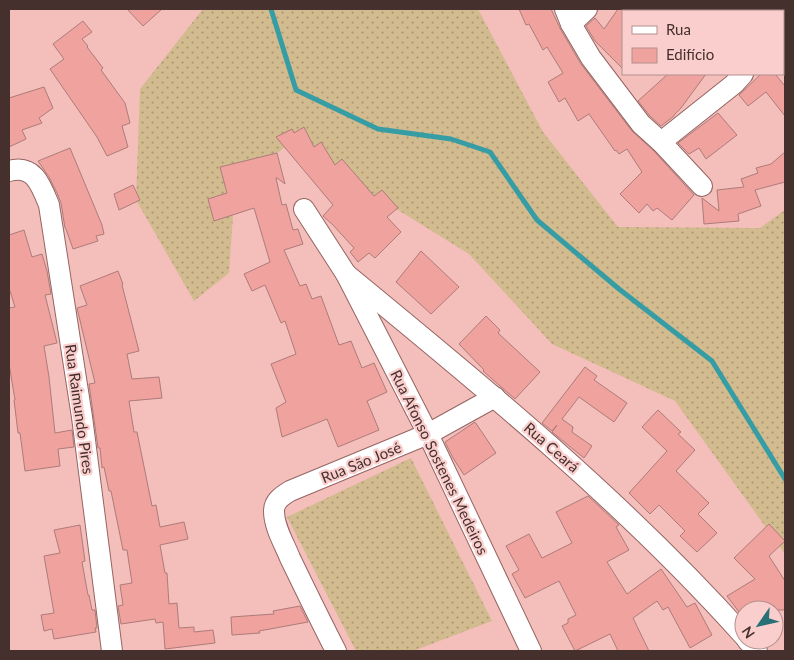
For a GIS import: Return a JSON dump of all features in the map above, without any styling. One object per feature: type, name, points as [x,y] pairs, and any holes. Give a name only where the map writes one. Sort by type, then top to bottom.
[{"type":"street","points":[[587,9],[568,16],[591,58],[641,124],[661,142],[702,186]]},
{"type":"street","points":[[661,142],[734,84],[742,75]]},
{"type":"street","name":"Rua Raimundo Pires","points":[[9,171],[24,169],[30,173],[43,189],[49,205],[82,417],[112,651]]},
{"type":"street","points":[[304,209],[346,274]]},
{"type":"street","name":"Rua Ceará","points":[[346,274],[495,397],[577,468],[708,596],[734,625]]},
{"type":"street","name":"Rua Afonso Sostenes Medeiros","points":[[346,274],[428,434],[531,651]]},
{"type":"street","name":"Rua São José","points":[[336,651],[310,601],[276,527],[274,512],[275,505],[280,497],[290,491],[428,434],[495,397]]},
{"type":"shaded area","points":[[203,9],[478,9],[543,132],[618,227],[760,228],[785,210],[785,554],[675,401],[552,344],[469,254],[290,143],[235,187],[229,273],[194,301],[136,200],[140,89]]},
{"type":"shaded area","points":[[411,458],[492,621],[413,651],[356,651],[287,517]]},
{"type":"building","points":[[127,9],[162,9],[143,26]]},
{"type":"building","points":[[519,9],[551,9],[581,64],[632,131],[653,150],[694,195],[672,220],[657,208],[653,211],[647,204],[639,213],[620,194],[642,172],[627,149],[619,154],[615,151],[589,114],[578,121],[565,98],[559,102],[548,82],[563,73],[547,47],[543,50],[529,24],[526,25]]},
{"type":"building","points":[[618,9],[623,9],[622,68],[595,41],[586,26],[595,18],[604,29]]},
{"type":"building","points":[[83,21],[92,32],[82,39],[103,68],[101,70],[125,103],[130,123],[122,126],[128,147],[107,156],[97,137],[50,69],[64,59],[53,44]]},
{"type":"building","points":[[667,75],[705,75],[681,108],[661,126],[638,101]]},
{"type":"building","points":[[760,75],[776,75],[785,86],[785,116],[766,92],[748,106],[739,95]]},
{"type":"building","points":[[44,87],[53,108],[39,118],[42,123],[22,130],[26,139],[9,147],[9,98]]},
{"type":"building","points":[[718,113],[737,135],[706,159],[699,148],[689,154],[678,143]]},
{"type":"building","points":[[304,127],[314,147],[321,142],[335,165],[342,159],[374,196],[382,190],[398,208],[387,217],[401,232],[375,258],[369,253],[358,262],[350,252],[354,248],[323,216],[333,205],[276,137],[292,129],[294,133]]},
{"type":"building","points":[[70,148],[104,234],[96,236],[98,241],[73,249],[65,228],[61,203],[49,177],[38,161]]},
{"type":"building","points":[[785,152],[785,182],[755,190],[761,206],[738,214],[739,221],[704,224],[702,198],[719,211],[717,190],[744,187],[741,179],[758,173],[756,168],[771,164]]},
{"type":"building","points":[[277,153],[285,184],[276,178],[282,205],[286,204],[293,230],[298,229],[303,244],[284,250],[300,286],[306,284],[312,299],[321,296],[339,345],[351,341],[362,368],[374,363],[387,392],[367,401],[379,430],[338,447],[327,419],[282,437],[276,408],[286,402],[271,364],[296,354],[285,321],[281,323],[265,285],[252,291],[244,274],[270,262],[254,208],[214,221],[208,199],[227,193],[220,167]]},
{"type":"building","points":[[133,185],[140,200],[119,210],[114,194]]},
{"type":"building","points":[[24,230],[32,257],[42,254],[51,294],[45,295],[57,343],[44,346],[55,433],[72,430],[74,447],[58,449],[60,466],[25,471],[9,364],[9,308],[15,307],[9,288],[9,235]]},
{"type":"building","points":[[421,251],[459,287],[431,314],[396,282]]},
{"type":"building","points":[[118,271],[123,284],[139,351],[127,354],[132,379],[159,377],[162,398],[129,401],[134,432],[137,432],[152,506],[156,505],[160,527],[184,522],[188,539],[160,545],[165,573],[167,573],[169,604],[177,603],[179,628],[194,627],[194,632],[213,630],[215,643],[165,649],[163,622],[156,623],[155,619],[121,624],[118,606],[123,605],[120,585],[132,583],[127,550],[123,550],[111,491],[109,491],[104,467],[102,468],[100,448],[98,448],[89,384],[95,383],[77,308],[87,305],[80,286]]},
{"type":"building","points":[[486,316],[500,330],[498,333],[540,372],[515,399],[483,371],[459,344]]},
{"type":"building","points":[[585,367],[597,376],[594,380],[627,403],[614,422],[579,397],[562,419],[573,427],[572,432],[592,446],[584,458],[552,432],[557,425],[552,431],[542,423]]},
{"type":"building","points":[[658,410],[681,432],[678,434],[695,450],[676,471],[709,503],[698,514],[717,533],[697,552],[680,536],[685,531],[659,505],[650,514],[629,493],[667,451],[642,427]]},
{"type":"building","points":[[475,422],[496,453],[464,475],[445,442]]},
{"type":"building","points":[[588,496],[619,525],[616,527],[629,550],[607,562],[627,594],[661,569],[687,607],[695,603],[712,635],[690,648],[668,607],[663,610],[657,601],[633,618],[649,651],[618,651],[610,634],[575,651],[562,626],[568,623],[568,619],[576,615],[559,581],[525,598],[512,574],[519,570],[506,546],[529,534],[542,558],[572,543],[556,512]]},
{"type":"building","points":[[769,524],[785,541],[769,556],[785,581],[785,610],[784,600],[734,600],[734,605],[727,596],[755,579],[734,558]]},
{"type":"building","points":[[80,525],[85,561],[82,562],[92,610],[95,610],[97,628],[95,628],[96,632],[54,639],[52,629],[44,631],[41,615],[54,613],[44,556],[60,553],[54,530]]},
{"type":"building","points":[[300,606],[308,622],[259,631],[260,633],[232,635],[231,617],[274,614],[273,611]]},
{"type":"waterway","points":[[271,9],[296,90],[378,129],[451,139],[490,152],[537,220],[619,289],[712,361],[785,479]]}]
